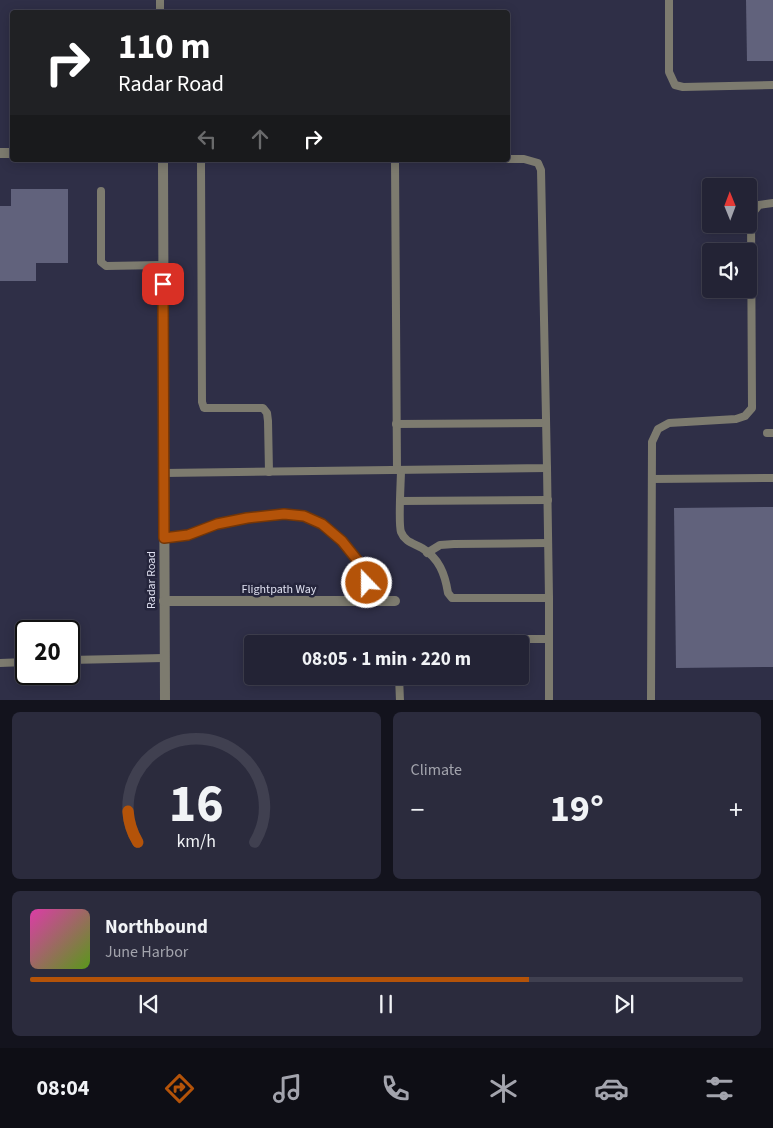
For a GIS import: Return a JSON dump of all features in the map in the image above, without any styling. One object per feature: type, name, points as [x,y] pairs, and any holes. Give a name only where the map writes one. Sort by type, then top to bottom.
[{"type":"street","name":"Radar Road","points":[[163,162],[165,700]]},
{"type":"street","name":"Flightpath Way","points":[[164,601],[395,601]]},
{"type":"lane","points":[[668,0],[669,72],[675,85],[683,87],[773,85]]},
{"type":"lane","points":[[510,159],[524,159],[538,163],[541,170],[548,500],[549,700]]},
{"type":"lane","points":[[201,162],[202,402],[204,408],[263,408],[267,413],[268,421],[269,472]]},
{"type":"lane","points":[[395,162],[396,424],[400,531],[408,542],[423,549],[438,563],[446,578],[448,593],[452,598],[549,598]]},
{"type":"lane","points":[[101,191],[101,262],[106,266],[163,265]]},
{"type":"lane","points":[[651,700],[652,442],[658,429],[669,423],[736,419],[745,416],[752,408],[750,215],[759,205],[773,202]]},
{"type":"lane","points":[[396,424],[546,423]]},
{"type":"lane","points":[[164,473],[547,468]]},
{"type":"lane","points":[[652,479],[773,478]]},
{"type":"lane","points":[[400,501],[548,500]]},
{"type":"lane","points":[[164,538],[188,535],[217,524],[247,518],[284,514],[304,516],[322,524],[342,541],[362,566],[372,601]]},
{"type":"lane","points":[[428,553],[440,545],[548,544]]},
{"type":"lane","points":[[529,638],[549,638]]},
{"type":"lane","points":[[80,660],[164,658]]},
{"type":"lane","points":[[0,663],[15,662]]},
{"type":"lane","points":[[399,685],[400,700]]},
{"type":"building","points":[[746,0],[773,0],[773,61],[747,61]]},
{"type":"building","points":[[11,189],[68,189],[68,263],[36,263],[36,281],[0,281],[0,206],[11,206]]},
{"type":"building","points":[[773,507],[773,667],[676,668],[674,508]]},
{"type":"route","points":[[163,284],[164,538],[188,535],[217,524],[247,518],[284,514],[304,516],[322,524],[342,541],[362,566],[367,583]]}]
